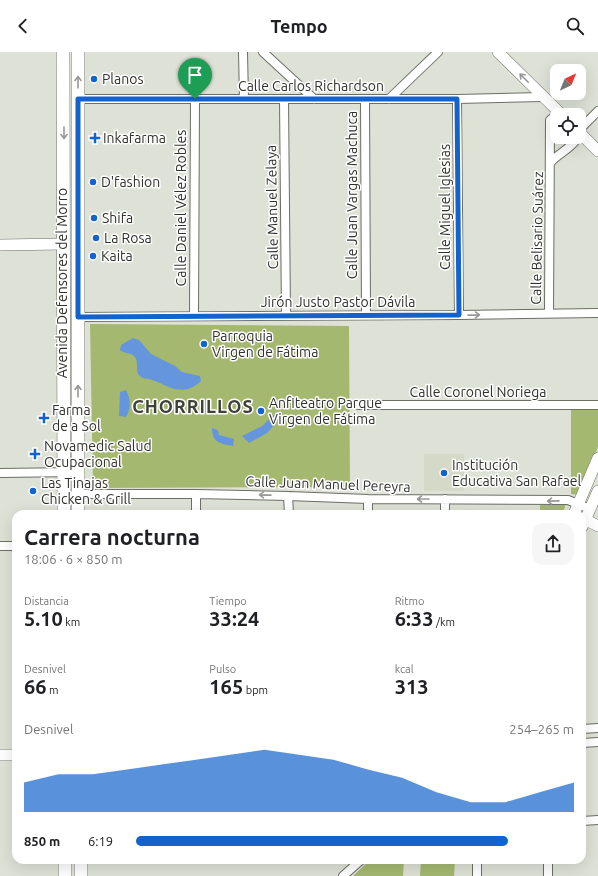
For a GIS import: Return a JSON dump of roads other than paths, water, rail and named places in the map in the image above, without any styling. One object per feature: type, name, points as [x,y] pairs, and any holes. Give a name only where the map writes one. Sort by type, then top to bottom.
[{"type":"main road","name":"Avenida Defensores del Morro","points":[[64,52],[64,510]]},
{"type":"main road","name":"Avenida Defensores del Morro","points":[[78,52],[78,510]]},
{"type":"main road","points":[[498,52],[554,108]]},
{"type":"main road","points":[[586,138],[598,151]]},
{"type":"main road","points":[[0,245],[64,244]]},
{"type":"main road","points":[[576,509],[598,458]]},
{"type":"main road","points":[[586,516],[598,491]]},
{"type":"main road","points":[[586,523],[598,526]]},
{"type":"main road","points":[[0,755],[12,755]]},
{"type":"main road","points":[[65,864],[65,876]]},
{"type":"main road","points":[[81,864],[81,876]]},
{"type":"street","points":[[244,52],[244,99]]},
{"type":"street","points":[[263,52],[314,99]]},
{"type":"street","points":[[389,99],[438,52]]},
{"type":"street","name":"Calle Carlos Richardson","points":[[78,99],[457,99],[543,97]]},
{"type":"street","name":"Calle Daniel Vélez Robles","points":[[194,316],[195,99]]},
{"type":"street","name":"Calle Manuel Zelaya","points":[[284,99],[286,316]]},
{"type":"street","name":"Calle Juan Vargas Machuca","points":[[365,99],[366,315]]},
{"type":"street","name":"Calle Miguel Iglesias","points":[[457,99],[459,315]]},
{"type":"street","points":[[586,124],[598,111]]},
{"type":"street","name":"Calle Belisario Suárez","points":[[549,313],[551,144]]},
{"type":"street","name":"Calle Belisario Suárez","points":[[551,162],[573,144]]},
{"type":"street","name":"Jirón Justo Pastor Dávila","points":[[78,317],[598,313]]},
{"type":"street","name":"Calle Coronel Noriega","points":[[358,405],[598,405]]},
{"type":"street","points":[[0,473],[78,472]]},
{"type":"street","name":"Calle Juan Manuel Pereyra","points":[[64,494],[196,494],[368,499],[568,500],[576,509],[590,509]]},
{"type":"street","points":[[196,494],[196,510]]},
{"type":"street","points":[[288,496],[289,510]]},
{"type":"street","points":[[368,499],[368,510]]},
{"type":"street","points":[[445,500],[445,510]]},
{"type":"street","points":[[0,546],[12,546]]},
{"type":"street","points":[[586,729],[598,728]]},
{"type":"street","points":[[586,743],[598,742]]},
{"type":"street","points":[[586,821],[598,820]]},
{"type":"street","points":[[343,876],[356,864]]},
{"type":"street","points":[[477,864],[477,876]]},
{"type":"street","points":[[548,864],[548,876]]},
{"type":"water","points":[[133,338],[139,340],[151,354],[175,366],[182,372],[200,376],[201,381],[197,385],[188,389],[179,390],[142,377],[137,372],[136,358],[131,354],[120,350],[121,345]]},
{"type":"water","points":[[126,390],[130,404],[126,417],[119,416],[120,392]]},
{"type":"water","points":[[277,412],[280,418],[267,433],[249,443],[242,436],[262,426]]},
{"type":"water","points":[[212,428],[218,430],[219,435],[234,439],[233,446],[218,442],[213,436]]},
{"type":"place","name":"Planos","points":[[94,79]]},
{"type":"place","name":"Inkafarma","points":[[95,138]]},
{"type":"place","name":"D'fashion","points":[[93,182]]},
{"type":"place","name":"Shifa","points":[[94,218]]},
{"type":"place","name":"La Rosa","points":[[96,238]]},
{"type":"place","name":"Kaita","points":[[93,256]]},
{"type":"place","name":"Parroquia Virgen de Fátima","points":[[204,344]]},
{"type":"place","name":"Anfiteatro Parque Virgen de Fátima","points":[[261,411]]},
{"type":"place","name":"Farma de a Sol","points":[[44,418]]},
{"type":"place","name":"Novamedic Salud Ocupacional","points":[[35,454]]},
{"type":"place","name":"Institución Educativa San Rafael","points":[[444,473]]},
{"type":"place","name":"Las Tinajas Chicken & Grill","points":[[33,491]]},
{"type":"district","name":"CHORRILLOS","points":[[193,406]]}]
